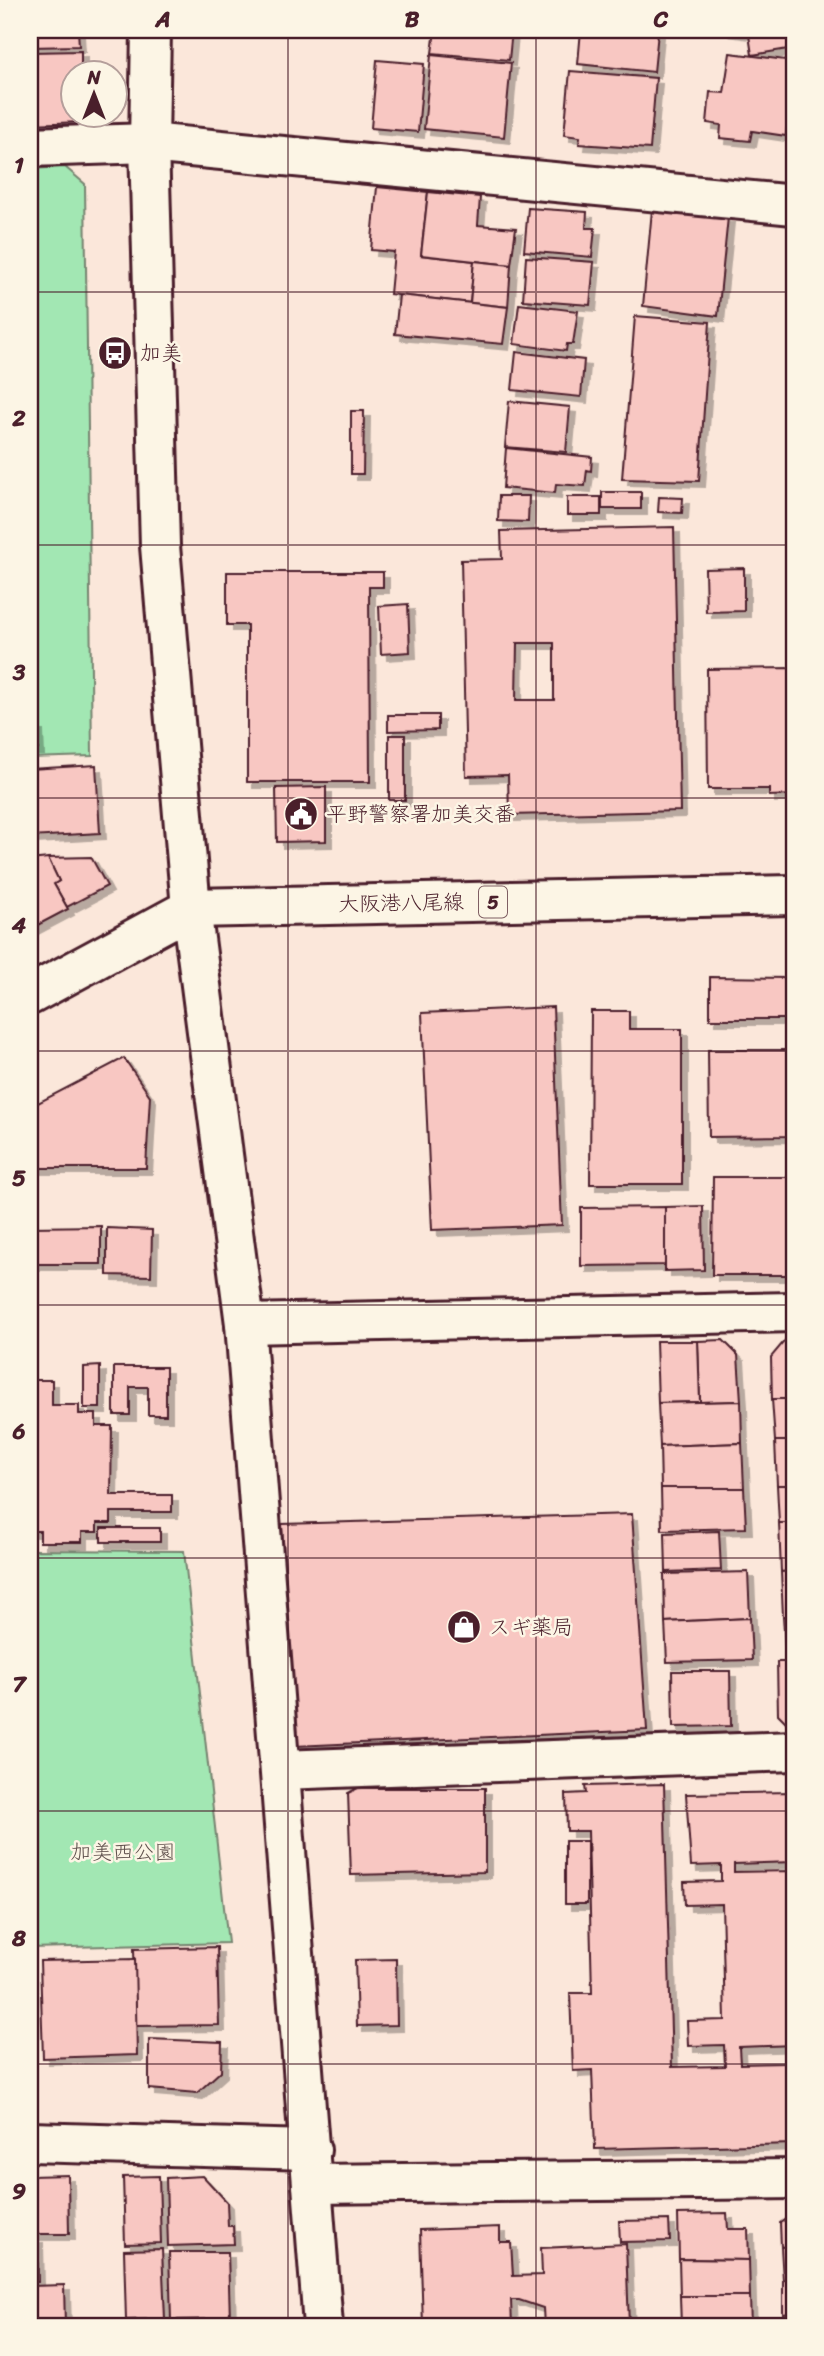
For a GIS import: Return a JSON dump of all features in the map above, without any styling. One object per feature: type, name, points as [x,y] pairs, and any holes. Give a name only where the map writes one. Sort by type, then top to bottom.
[{"type":"street","points":[[151,30],[149,143],[160,546],[191,908],[245,1324],[323,2326]]},
{"type":"street","points":[[30,148],[149,143],[794,205]]},
{"type":"street","name":"大阪港八尾線","points":[[30,995],[191,908],[794,895]]},
{"type":"street","points":[[245,1324],[794,1312]]},
{"type":"street","points":[[281,1770],[794,1751]]},
{"type":"street","points":[[30,2142],[312,2167],[794,2179]]},
{"type":"green space","points":[[65,167],[85,184],[92,756],[30,758],[30,169]]},
{"type":"green space","name":"加美西公園","points":[[30,1550],[184,1551],[228,1943],[30,1948]]},
{"type":"building","points":[[30,30],[78,30],[79,46],[30,47]]},
{"type":"building","points":[[435,30],[512,30],[509,60],[432,53]]},
{"type":"building","points":[[581,30],[658,32],[654,72],[578,64]]},
{"type":"building","points":[[722,30],[750,30],[749,34]]},
{"type":"building","points":[[793,30],[794,48],[752,55],[749,35]]},
{"type":"building","points":[[81,51],[81,60],[60,60],[60,123],[30,124],[30,52]]},
{"type":"building","points":[[730,53],[794,61],[786,136],[752,131],[750,141],[720,138],[721,125],[707,123],[710,92],[724,93]]},
{"type":"building","points":[[431,55],[511,63],[504,137],[424,129]]},
{"type":"building","points":[[377,60],[424,64],[418,132],[371,128]]},
{"type":"building","points":[[570,71],[656,78],[650,149],[579,144],[580,137],[564,135]]},
{"type":"building","points":[[377,187],[428,192],[421,255],[474,261],[470,303],[390,294],[394,252],[371,250]]},
{"type":"building","points":[[428,192],[480,197],[478,225],[516,228],[511,265],[421,255]]},
{"type":"building","points":[[528,208],[587,212],[586,228],[595,228],[592,257],[524,251]]},
{"type":"building","points":[[652,210],[728,217],[718,316],[643,306]]},
{"type":"building","points":[[526,257],[594,262],[590,305],[523,300]]},
{"type":"building","points":[[474,261],[511,265],[508,307],[470,303]]},
{"type":"building","points":[[399,295],[508,307],[503,344],[395,334]]},
{"type":"building","points":[[519,304],[578,311],[573,344],[567,344],[566,351],[514,344]]},
{"type":"building","points":[[635,316],[710,322],[699,481],[622,479]]},
{"type":"building","points":[[516,352],[584,360],[581,397],[512,390]]},
{"type":"building","points":[[509,401],[570,407],[566,452],[505,447]]},
{"type":"building","points":[[351,411],[364,411],[363,474],[351,474]]},
{"type":"building","points":[[506,448],[592,457],[591,471],[587,470],[585,486],[556,484],[555,493],[503,488]]},
{"type":"building","points":[[602,492],[641,492],[641,509],[602,509]]},
{"type":"building","points":[[499,496],[529,496],[528,522],[498,521]]},
{"type":"building","points":[[567,497],[601,497],[601,515],[567,515]]},
{"type":"building","points":[[659,497],[683,498],[682,513],[658,512]]},
{"type":"building","points":[[674,527],[680,811],[509,815],[508,775],[466,776],[461,560],[502,559],[501,531]],"holes":[[[517,643],[554,643],[554,700],[516,700]]]},
{"type":"building","points":[[744,568],[744,611],[706,612],[705,569]]},
{"type":"building","points":[[227,572],[383,572],[383,587],[369,587],[370,782],[247,782],[247,625],[227,625]]},
{"type":"building","points":[[408,604],[410,652],[381,654],[379,606]]},
{"type":"building","points":[[794,668],[794,795],[769,796],[769,789],[708,789],[707,669]]},
{"type":"building","points":[[388,715],[438,715],[438,730],[388,731]]},
{"type":"building","points":[[30,725],[37,725],[38,749],[30,749]]},
{"type":"building","points":[[389,735],[405,735],[405,800],[389,800]]},
{"type":"building","points":[[96,765],[100,833],[30,837],[30,769]]},
{"type":"building","name":"平野警察署加美交番","points":[[326,787],[326,841],[277,842],[276,788]]},
{"type":"building","points":[[91,857],[107,886],[67,907],[54,884],[59,881],[48,858]]},
{"type":"building","points":[[48,858],[59,881],[54,884],[68,909],[30,929],[30,860]]},
{"type":"building","points":[[710,977],[789,978],[789,1019],[710,1019]]},
{"type":"building","points":[[553,1007],[562,1225],[432,1230],[422,1013]]},
{"type":"building","points":[[591,1011],[629,1011],[629,1029],[682,1029],[682,1184],[590,1184]]},
{"type":"building","points":[[708,1050],[792,1050],[793,1136],[709,1137]]},
{"type":"building","points":[[124,1058],[150,1096],[146,1168],[30,1168],[30,1107]]},
{"type":"building","points":[[713,1177],[791,1177],[791,1275],[712,1275]]},
{"type":"building","points":[[703,1206],[704,1270],[665,1271],[665,1207]]},
{"type":"building","points":[[665,1207],[665,1265],[581,1266],[581,1208]]},
{"type":"building","points":[[101,1226],[101,1264],[30,1264],[30,1227]]},
{"type":"building","points":[[107,1228],[152,1230],[151,1276],[107,1275]]},
{"type":"building","points":[[787,1338],[794,1338],[794,1399],[772,1399],[771,1357]]},
{"type":"building","points":[[723,1340],[738,1355],[741,1401],[700,1402],[698,1341]]},
{"type":"building","points":[[656,1341],[698,1341],[700,1402],[658,1403]]},
{"type":"building","points":[[100,1366],[100,1408],[84,1408],[84,1367]]},
{"type":"building","points":[[114,1367],[166,1367],[166,1415],[148,1415],[148,1387],[130,1387],[130,1415],[114,1415]]},
{"type":"building","points":[[33,1380],[52,1380],[52,1405],[79,1405],[79,1414],[96,1414],[96,1426],[112,1426],[111,1495],[172,1495],[172,1512],[111,1512],[111,1523],[97,1523],[97,1532],[82,1532],[82,1542],[40,1542],[40,1531],[30,1531],[30,1407],[33,1407]]},
{"type":"building","points":[[772,1399],[794,1399],[794,1441],[775,1441]]},
{"type":"building","points":[[741,1401],[742,1443],[660,1446],[658,1403]]},
{"type":"building","points":[[775,1441],[794,1441],[794,1485],[777,1485]]},
{"type":"building","points":[[742,1443],[744,1488],[661,1488],[660,1446]]},
{"type":"building","points":[[777,1485],[794,1485],[794,1523],[779,1523]]},
{"type":"building","points":[[661,1488],[744,1488],[746,1528],[662,1530]]},
{"type":"building","name":"スギ薬局","points":[[632,1514],[647,1730],[295,1746],[282,1524]]},
{"type":"building","points":[[779,1523],[794,1523],[794,1571],[781,1572]]},
{"type":"building","points":[[101,1528],[160,1528],[160,1542],[101,1542]]},
{"type":"building","points":[[719,1531],[721,1570],[666,1572],[665,1533]]},
{"type":"building","points":[[794,1571],[794,1616],[783,1616],[781,1572]]},
{"type":"building","points":[[748,1572],[750,1618],[665,1622],[664,1574]]},
{"type":"building","points":[[783,1616],[794,1616],[794,1662],[786,1662]]},
{"type":"building","points":[[750,1618],[752,1660],[667,1662],[665,1622]]},
{"type":"building","points":[[777,1662],[794,1662],[794,1730],[778,1714]]},
{"type":"building","points":[[672,1671],[730,1671],[731,1726],[673,1727]]},
{"type":"building","points":[[664,1784],[672,2067],[725,2066],[724,2045],[688,2046],[687,2021],[725,2020],[722,1904],[685,1905],[684,1882],[721,1881],[721,1865],[691,1866],[686,1794],[794,1792],[794,1862],[734,1864],[734,1872],[794,1871],[794,2045],[739,2047],[740,2064],[786,2063],[786,2056],[794,2055],[794,2144],[595,2149],[592,2070],[573,2071],[570,1993],[592,1993],[588,1831],[567,1831],[566,1794],[586,1793],[585,1786]]},
{"type":"building","points":[[358,1788],[485,1788],[485,1872],[351,1875],[348,1793]]},
{"type":"building","points":[[565,1841],[587,1841],[587,1904],[565,1904]]},
{"type":"building","points":[[217,1947],[219,2025],[136,2026],[134,1949]]},
{"type":"building","points":[[135,1959],[137,2055],[43,2058],[40,1961]]},
{"type":"building","points":[[396,1959],[397,2025],[357,2026],[355,1960]]},
{"type":"building","points":[[149,2039],[222,2042],[221,2071],[197,2093],[149,2089]]},
{"type":"building","points":[[68,2175],[69,2234],[30,2234],[30,2176]]},
{"type":"building","points":[[159,2176],[161,2243],[125,2244],[123,2177]]},
{"type":"building","points":[[203,2176],[227,2202],[228,2226],[233,2226],[234,2244],[168,2246],[166,2178]]},
{"type":"building","points":[[727,2213],[728,2229],[748,2229],[749,2260],[679,2259],[678,2214]]},
{"type":"building","points":[[794,2213],[794,2246],[781,2247],[780,2223]]},
{"type":"building","points":[[669,2220],[670,2241],[620,2242],[619,2221]]},
{"type":"building","points":[[500,2227],[500,2242],[511,2242],[513,2276],[542,2275],[541,2248],[626,2244],[629,2326],[544,2326],[543,2308],[511,2300],[512,2326],[423,2326],[420,2230]]},
{"type":"building","points":[[30,2237],[37,2237],[38,2282],[30,2282]]},
{"type":"building","points":[[794,2246],[794,2279],[783,2280],[781,2247]]},
{"type":"building","points":[[162,2249],[165,2319],[126,2320],[124,2250]]},
{"type":"building","points":[[169,2252],[228,2252],[230,2319],[171,2320]]},
{"type":"building","points":[[679,2259],[749,2260],[750,2296],[680,2296]]},
{"type":"building","points":[[794,2279],[794,2313],[783,2314],[783,2280]]},
{"type":"building","points":[[64,2285],[65,2326],[30,2326],[30,2286]]},
{"type":"building","points":[[680,2296],[750,2296],[751,2326],[681,2326]]},
{"type":"building","points":[[794,2313],[794,2326],[784,2326],[783,2314]]},
{"type":"place","name":"加美","points":[[115,353]]},
{"type":"place","name":"平野警察署加美交番","points":[[301,814]]},
{"type":"place","name":"スギ薬局","points":[[464,1627]]}]
